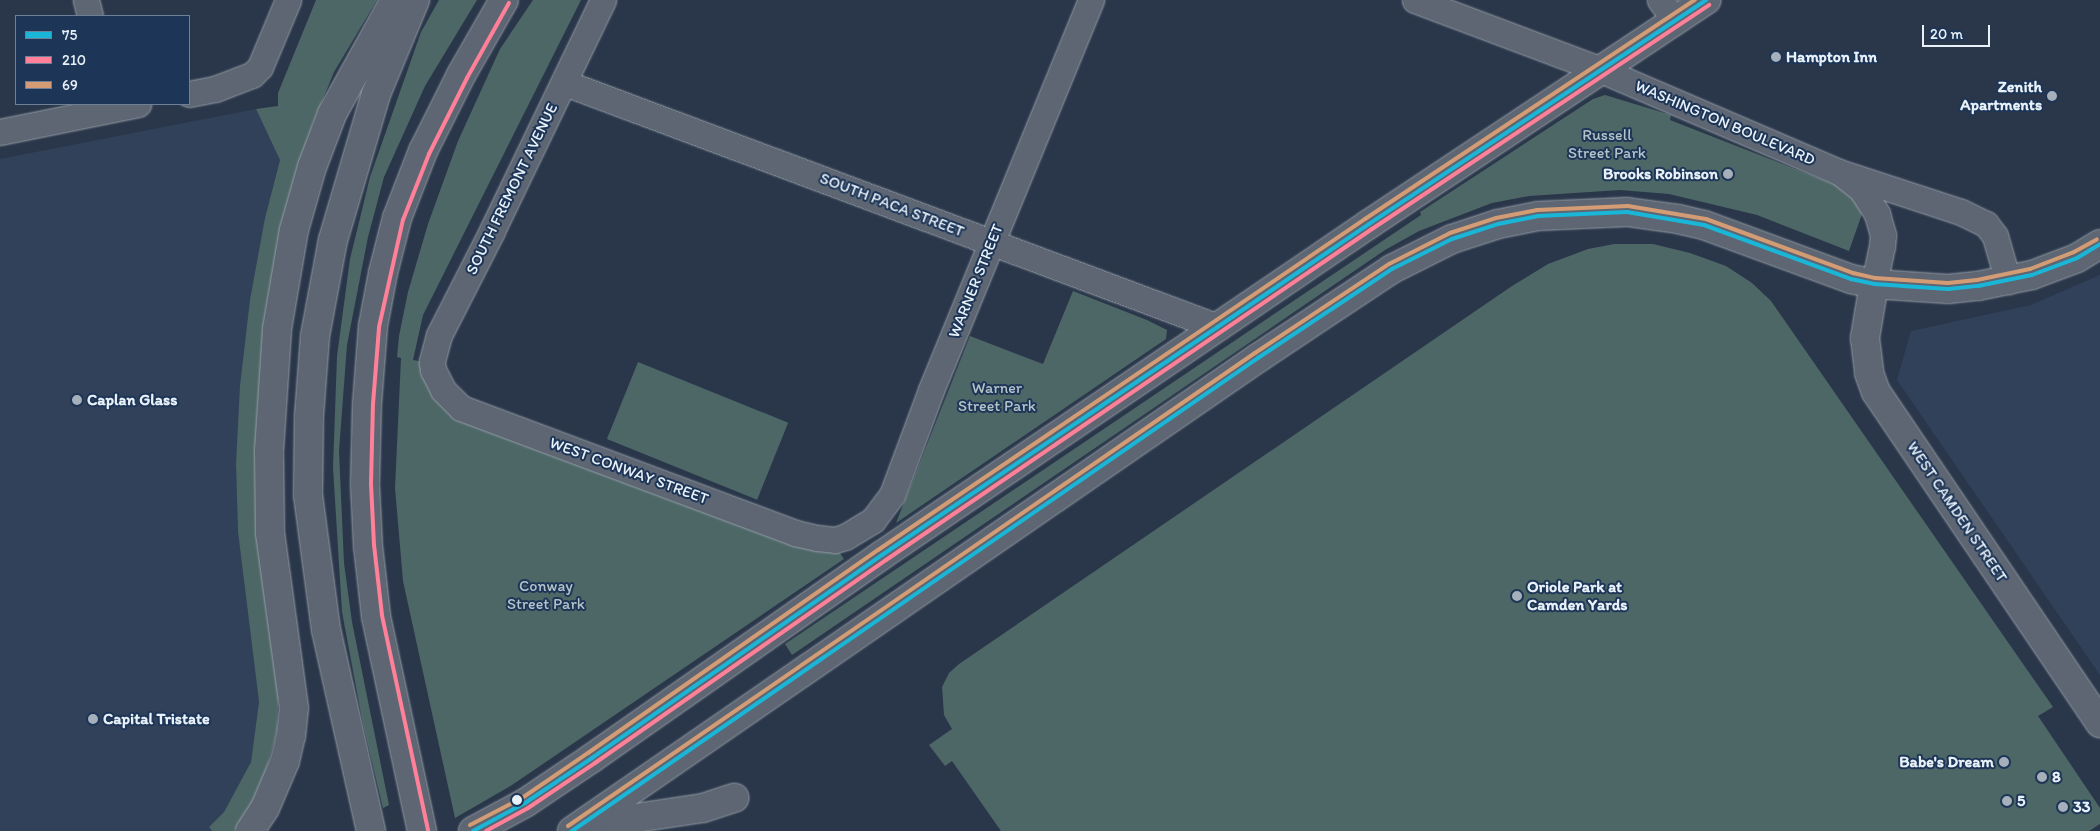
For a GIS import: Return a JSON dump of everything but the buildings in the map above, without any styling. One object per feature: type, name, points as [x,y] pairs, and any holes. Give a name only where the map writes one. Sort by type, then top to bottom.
[{"type":"main road","points":[[250,831],[265,808],[285,762],[291,736],[294,708],[270,533],[269,452],[276,329],[294,230],[312,167],[332,114],[395,0]]},
{"type":"main road","points":[[370,828],[326,630],[308,495],[309,416],[315,336],[333,240],[376,94],[415,0]]},
{"type":"main road","points":[[422,831],[376,616],[368,546],[365,484],[367,404],[373,326],[383,273],[397,218],[423,151],[461,74],[504,0]]},
{"type":"main road","points":[[474,831],[525,803],[592,758],[890,549],[1601,70],[1667,11],[1706,0]]},
{"type":"main road","points":[[572,831],[1305,326],[1392,269],[1452,239],[1498,224],[1538,216],[1627,212],[1678,219],[1704,225],[1830,272],[1874,284],[1948,289],[2008,281],[2058,266],[2100,244]]},
{"type":"main road","name":"WEST CAMDEN STREET","points":[[1874,284],[1865,338],[1869,373],[1876,392],[2100,723]]},
{"type":"main road","points":[[584,831],[616,821],[703,808],[734,798]]},
{"type":"street","points":[[86,0],[90,15]]},
{"type":"street","points":[[190,94],[215,89],[252,75],[260,67],[288,0]]},
{"type":"street","name":"SOUTH FREMONT AVENUE","points":[[438,379],[432,362],[439,335],[565,83],[603,0]]},
{"type":"street","name":"WARNER STREET","points":[[835,540],[846,537],[873,520],[886,506],[892,495],[931,390],[1049,98],[1091,0]]},
{"type":"street","name":"WASHINGTON BOULEVARD","points":[[1415,0],[1601,70],[1839,172],[1961,212],[1986,224],[1996,236],[2008,281]]},
{"type":"street","name":"SOUTH PACA STREET","points":[[565,83],[1218,327]]},
{"type":"street","points":[[0,132],[110,106],[124,105]]},
{"type":"street","name":"WASHINGTON BOULEVARD","points":[[1839,172],[1861,189],[1877,214],[1883,235],[1874,284]]},
{"type":"street","name":"WEST CONWAY STREET","points":[[438,379],[447,396],[461,408],[795,533],[835,540]]},
{"type":"shaded area","points":[[256,109],[280,160],[265,218],[236,464],[238,532],[259,702],[251,762],[224,812],[209,827],[212,831],[0,831],[0,159]]},
{"type":"shaded area","points":[[2100,275],[2100,675],[1897,380],[1911,331],[2031,305]]},
{"type":"green space","points":[[316,0],[377,0],[334,72],[313,123],[299,165],[273,273],[257,417],[258,528],[279,686],[277,730],[264,779],[246,816],[234,831],[212,831],[209,827],[224,812],[251,762],[259,702],[238,532],[236,464],[240,386],[250,300],[265,218],[280,160],[256,109],[278,106],[278,93]]},
{"type":"green space","points":[[439,0],[477,0],[425,86],[384,177],[368,237],[347,345],[339,451],[344,563],[352,622],[389,805],[383,808],[363,724],[342,612],[333,468],[337,356],[350,259],[370,177],[421,32]]},
{"type":"green space","name":"Conway Street Park","points":[[533,0],[581,0],[423,315],[413,360],[424,362],[440,400],[837,549],[844,559],[512,785],[455,818],[403,581],[395,488],[401,358],[397,357],[399,336],[408,292],[428,224],[458,141],[500,49]]},
{"type":"green space","name":"Russell Street Park","points":[[1605,95],[1671,115],[1670,120],[1836,185],[1852,196],[1862,214],[1849,251],[1757,215],[1669,194],[1620,190],[1529,196],[1492,203],[1419,231],[1385,250],[792,655],[785,644],[1421,215],[1420,212],[1593,99]]},
{"type":"green space","name":"Oriole Park at Camden Yards","points":[[1614,244],[1653,244],[1690,253],[1726,266],[1752,283],[1771,301],[2053,707],[2038,716],[2100,808],[2100,824],[2089,831],[1001,831],[952,761],[945,766],[929,745],[952,729],[944,715],[942,687],[949,673],[959,664],[1512,286],[1548,264],[1588,249]]},
{"type":"green space","name":"Warner Street Park","points":[[1073,291],[1147,320],[1167,330],[1166,339],[896,523],[970,336],[1043,364]]},
{"type":"green space","points":[[638,362],[788,423],[757,500],[607,439]]},
{"type":"transit line","name":"69","points":[[470,825],[522,798],[878,550],[1365,219],[1695,0]]},
{"type":"transit line","name":"75","points":[[473,831],[525,803],[592,758],[882,555],[1369,224],[1706,0]]},
{"type":"transit line","name":"210","points":[[428,830],[382,615],[374,545],[371,484],[373,404],[379,327],[403,220],[429,154],[467,78],[509,3]]},
{"type":"transit line","name":"210","points":[[486,831],[528,808],[595,763],[886,560],[1372,229],[1709,5]]},
{"type":"transit line","name":"69","points":[[568,826],[1255,353],[1389,264],[1450,233],[1496,218],[1537,210],[1628,206],[1706,219],[1853,273],[1875,278],[1948,283],[1977,280],[2030,269],[2074,252],[2097,239]]},
{"type":"transit line","name":"75","points":[[572,831],[1258,358],[1392,269],[1452,239],[1498,224],[1538,216],[1627,212],[1704,225],[1851,279],[1874,284],[1948,289],[1978,286],[2032,275],[2077,258],[2100,244]]},
{"type":"place","name":"Hampton Inn","points":[[1776,57]]},
{"type":"place","name":"Zenith Apartments","points":[[2052,96]]},
{"type":"place","name":"Brooks Robinson","points":[[1728,174]]},
{"type":"place","name":"Caplan Glass","points":[[77,400]]},
{"type":"place","name":"Oriole Park at Camden Yards","points":[[1517,596]]},
{"type":"place","name":"Capital Tristate","points":[[93,719]]},
{"type":"place","name":"Babe's Dream","points":[[2004,762]]},
{"type":"place","name":"8","points":[[2042,777]]},
{"type":"place","name":"5","points":[[2007,801]]},
{"type":"place","name":"33","points":[[2063,807]]}]
